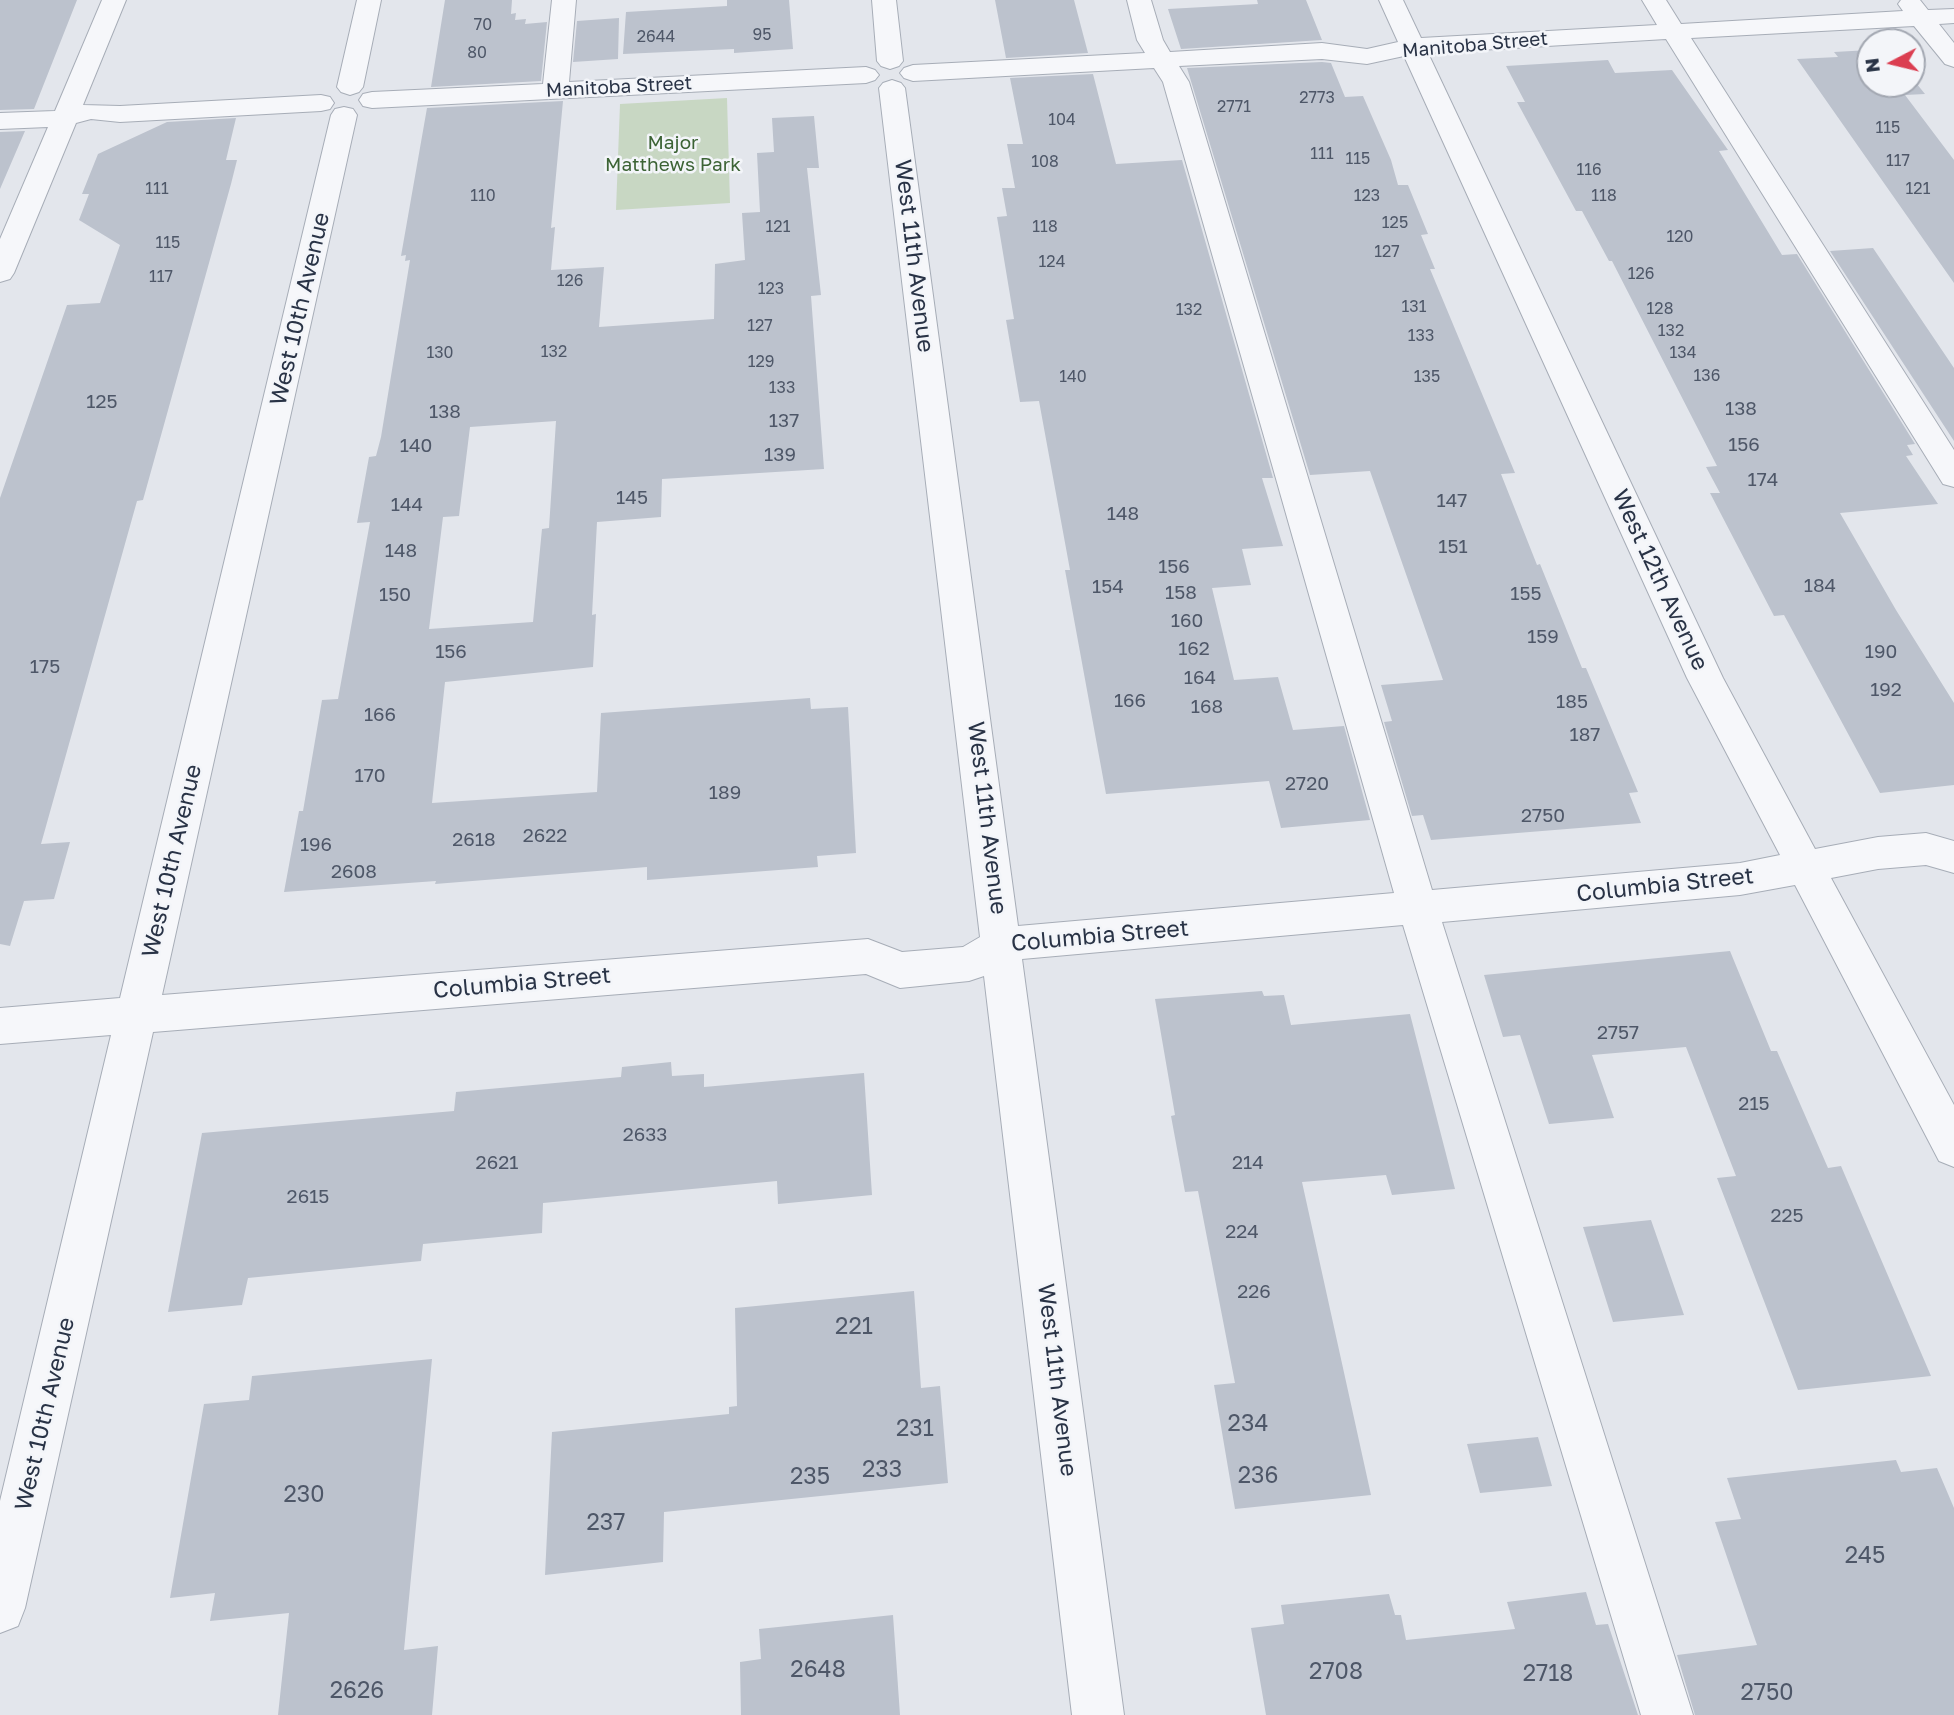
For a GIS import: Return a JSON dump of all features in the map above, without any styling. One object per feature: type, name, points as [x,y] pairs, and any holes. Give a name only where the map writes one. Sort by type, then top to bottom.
[{"type":"street","points":[[0,273],[114,0]]},
{"type":"street","name":"West 10th Avenue","points":[[0,1608],[369,0]]},
{"type":"street","points":[[555,90],[564,0]]},
{"type":"street","name":"West 11th Avenue","points":[[884,0],[890,74],[1003,944],[1098,1715]]},
{"type":"street","points":[[1139,0],[1150,40],[1176,82],[1419,907],[1667,1715]]},
{"type":"street","name":"West 12th Avenue","points":[[1391,0],[1705,678],[1954,1147]]},
{"type":"street","points":[[1654,0],[1954,476]]},
{"type":"street","points":[[1913,9],[1954,59]]},
{"type":"street","name":"Manitoba Street","points":[[0,121],[66,118],[90,111],[120,114],[1322,51],[1350,58],[1376,57],[1412,46],[1673,31],[1913,9],[1954,16]]},
{"type":"street","name":"Columbia Street","points":[[0,1026],[868,956],[900,970],[969,964],[1003,944],[1740,879],[1868,854],[1926,849],[1954,857]]},
{"type":"green space","name":"Major Matthews Park","points":[[727,98],[730,203],[616,210],[620,104]]},
{"type":"building","points":[[0,0],[77,0],[34,109],[0,110]]},
{"type":"building","points":[[445,0],[512,0],[511,14],[516,13],[515,20],[526,19],[525,24],[547,22],[541,81],[431,87]]},
{"type":"building","points":[[727,0],[789,0],[793,49],[734,53],[734,49],[623,54],[626,12],[727,6]]},
{"type":"building","points":[[995,0],[1074,0],[1088,53],[1006,58]]},
{"type":"building","points":[[1257,0],[1306,0],[1322,40],[1181,49],[1168,9],[1258,4]]},
{"type":"building","points":[[619,18],[618,59],[573,62],[577,21]]},
{"type":"building","points":[[1856,51],[1856,98],[1907,98],[1954,160],[1954,283],[1797,59],[1838,57],[1834,52]]},
{"type":"building","points":[[1608,60],[1615,73],[1672,70],[1728,150],[1719,151],[1782,255],[1797,254],[1915,444],[1907,445],[1913,455],[1906,456],[1938,504],[1840,513],[1954,703],[1954,785],[1880,793],[1784,615],[1774,616],[1710,493],[1720,493],[1706,467],[1717,466],[1612,261],[1609,261],[1582,211],[1576,211],[1517,102],[1525,102],[1506,66]]},
{"type":"building","points":[[1331,63],[1345,97],[1363,96],[1391,160],[1398,185],[1408,185],[1428,234],[1421,235],[1435,269],[1430,269],[1515,473],[1501,474],[1537,565],[1540,564],[1582,668],[1586,668],[1638,792],[1629,793],[1641,823],[1431,840],[1423,815],[1412,816],[1384,722],[1392,721],[1381,685],[1443,680],[1370,471],[1310,475],[1187,68]]},
{"type":"building","points":[[1093,74],[1116,164],[1182,160],[1273,478],[1262,478],[1283,546],[1242,549],[1251,585],[1212,588],[1234,680],[1278,677],[1293,730],[1344,726],[1370,820],[1281,828],[1269,781],[1106,794],[1065,570],[1070,570],[1039,401],[1020,402],[1006,320],[1014,319],[997,217],[1007,216],[1002,188],[1015,188],[1007,144],[1023,144],[1010,78]]},
{"type":"building","points":[[563,101],[551,228],[555,227],[551,270],[604,267],[599,327],[714,319],[715,264],[745,260],[742,213],[760,212],[757,153],[774,152],[772,118],[814,116],[819,168],[807,168],[821,295],[811,296],[824,469],[662,479],[661,517],[597,522],[592,615],[596,614],[593,667],[445,682],[432,803],[597,792],[601,713],[810,698],[811,709],[848,707],[856,853],[817,856],[818,867],[647,880],[647,867],[435,884],[436,881],[284,892],[299,811],[303,811],[322,700],[338,699],[370,522],[357,523],[369,457],[376,456],[381,437],[410,260],[405,261],[406,255],[401,256],[427,108]],"holes":[[[556,421],[549,528],[542,529],[533,622],[429,629],[443,517],[459,516],[470,427]]]},
{"type":"building","points":[[236,118],[226,160],[237,160],[231,184],[143,500],[137,501],[41,844],[70,842],[54,899],[24,901],[10,946],[0,944],[0,498],[67,305],[100,303],[120,245],[79,220],[89,194],[82,194],[98,154],[167,122]]},
{"type":"building","points":[[25,131],[0,189],[0,132]]},
{"type":"building","points":[[1873,248],[1954,368],[1954,441],[1830,251]]},
{"type":"building","points":[[1730,951],[1771,1051],[1777,1051],[1828,1168],[1841,1166],[1931,1376],[1798,1390],[1717,1178],[1736,1176],[1686,1047],[1592,1055],[1614,1118],[1549,1124],[1520,1035],[1503,1037],[1484,975]]},
{"type":"building","points":[[1262,991],[1264,996],[1284,995],[1291,1025],[1410,1014],[1455,1189],[1392,1195],[1386,1175],[1302,1182],[1371,1495],[1235,1509],[1214,1385],[1235,1383],[1198,1191],[1185,1192],[1171,1116],[1175,1115],[1155,999]]},
{"type":"building","points":[[671,1062],[672,1076],[704,1074],[704,1087],[864,1073],[872,1195],[778,1204],[777,1181],[543,1203],[542,1233],[423,1244],[421,1261],[248,1278],[242,1305],[168,1312],[202,1133],[454,1111],[456,1092],[621,1077],[622,1067]]},
{"type":"building","points":[[1651,1220],[1684,1315],[1613,1322],[1583,1227]]},
{"type":"building","points":[[914,1291],[921,1388],[940,1386],[948,1483],[664,1512],[663,1562],[545,1575],[552,1432],[729,1414],[729,1407],[737,1406],[735,1308]]},
{"type":"building","points":[[432,1359],[404,1650],[438,1646],[432,1715],[278,1715],[289,1613],[210,1621],[215,1593],[170,1598],[204,1404],[249,1400],[252,1376]]},
{"type":"building","points":[[1538,1437],[1552,1486],[1480,1493],[1467,1444]]},
{"type":"building","points":[[1896,1460],[1901,1472],[1937,1468],[1954,1508],[1954,1715],[1695,1715],[1677,1655],[1757,1645],[1715,1522],[1741,1519],[1727,1478]]},
{"type":"building","points":[[1586,1592],[1596,1625],[1608,1624],[1638,1715],[1266,1715],[1251,1628],[1284,1624],[1281,1605],[1389,1594],[1395,1615],[1401,1615],[1406,1640],[1515,1629],[1507,1602]]},
{"type":"building","points":[[893,1615],[900,1715],[741,1715],[740,1662],[761,1659],[759,1629]]}]
